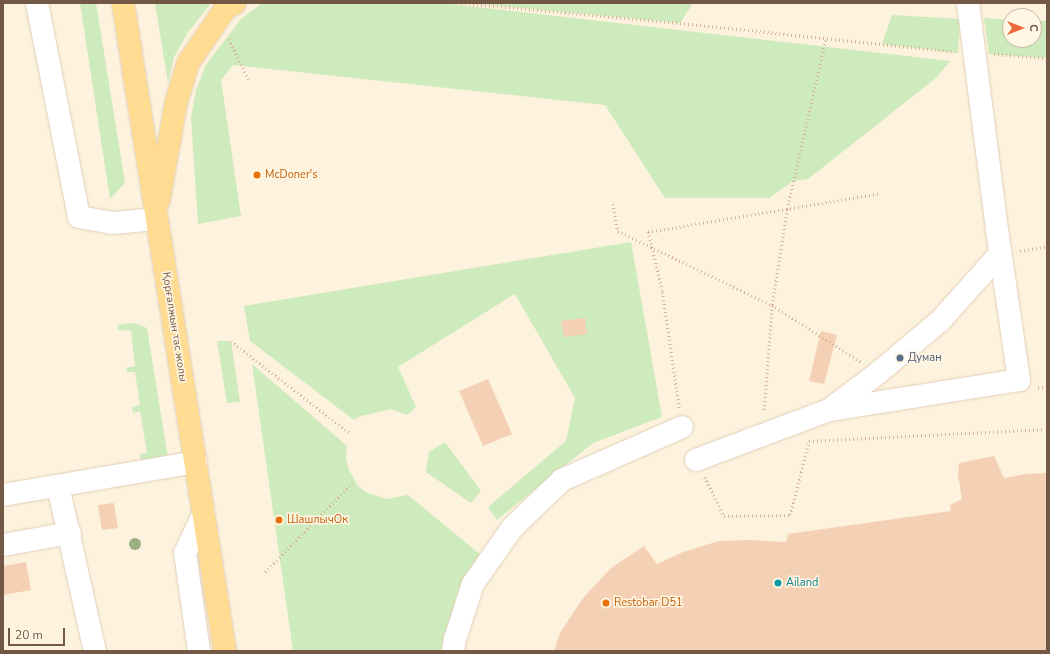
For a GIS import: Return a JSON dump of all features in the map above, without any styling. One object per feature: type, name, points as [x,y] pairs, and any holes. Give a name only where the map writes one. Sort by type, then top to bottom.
[{"type":"main road","name":"Қорғалжын тас жолы","points":[[123,3],[156,219],[226,651]]},
{"type":"main road","points":[[156,219],[176,102],[188,63],[226,8],[235,3]]},
{"type":"lane","points":[[36,3],[79,217],[113,223],[156,219]]},
{"type":"lane","points":[[696,460],[829,410],[1019,380],[1009,253],[968,3]]},
{"type":"lane","points":[[829,410],[940,321],[1009,253]]},
{"type":"lane","points":[[453,651],[455,639],[473,584],[512,528],[562,480],[682,427]]},
{"type":"lane","points":[[3,495],[196,462]]},
{"type":"lane","points":[[58,486],[70,533],[95,651]]},
{"type":"lane","points":[[199,651],[185,553],[204,513]]},
{"type":"lane","points":[[3,545],[70,533]]},
{"type":"path","points":[[461,3],[826,38],[958,53]]},
{"type":"path","points":[[227,34],[249,80]]},
{"type":"path","points":[[764,410],[772,305],[787,209],[826,38]]},
{"type":"path","points":[[989,54],[1047,58]]},
{"type":"path","points":[[682,427],[662,291],[648,232],[880,193]]},
{"type":"path","points":[[612,204],[618,231],[772,305],[878,372]]},
{"type":"path","points":[[1009,253],[1047,246]]},
{"type":"path","points":[[231,341],[351,434]]},
{"type":"path","points":[[1037,388],[1047,386]]},
{"type":"path","points":[[696,460],[724,516],[790,515],[809,441],[1043,429]]},
{"type":"path","points":[[265,572],[354,481]]},
{"type":"green space","points":[[80,3],[96,3],[125,183],[110,199]]},
{"type":"green space","points":[[155,3],[208,3],[210,5],[188,32],[174,57],[168,83]]},
{"type":"green space","points":[[262,3],[442,3],[950,61],[936,78],[808,179],[793,181],[769,198],[665,198],[605,105],[233,65],[221,80],[241,216],[198,224],[191,117],[196,90],[206,65],[240,20]]},
{"type":"green space","points":[[468,3],[693,3],[680,23]]},
{"type":"green space","points":[[892,15],[960,19],[958,53],[882,44]]},
{"type":"green space","points":[[984,18],[1002,19],[1002,48],[1042,48],[1042,21],[1047,21],[1047,58],[989,54]]},
{"type":"green space","points":[[631,242],[662,417],[593,443],[497,520],[488,507],[566,441],[575,398],[515,294],[398,367],[416,407],[407,415],[391,409],[361,416],[354,420],[250,341],[244,306]]},
{"type":"green space","points":[[134,323],[147,328],[168,458],[141,465],[140,454],[147,453],[140,411],[133,413],[132,407],[140,405],[135,372],[127,372],[126,368],[135,366],[131,331],[118,330],[118,325]]},
{"type":"green space","points":[[217,341],[231,341],[240,402],[227,403]]},
{"type":"green space","points":[[252,364],[347,446],[346,457],[348,468],[358,486],[367,493],[387,499],[408,495],[481,555],[458,592],[441,651],[293,651]]},
{"type":"green space","points":[[445,442],[481,491],[471,503],[426,472],[429,452]]},
{"type":"building","points":[[585,318],[587,334],[564,337],[561,321]]},
{"type":"building","points":[[821,331],[837,335],[824,384],[809,381]]},
{"type":"building","points":[[488,379],[512,434],[483,446],[459,391]]},
{"type":"building","name":"Ailand","points":[[994,456],[1004,478],[1026,474],[1047,473],[1047,651],[554,651],[560,633],[583,598],[611,568],[644,546],[657,564],[683,552],[719,541],[749,540],[786,542],[788,534],[951,511],[950,505],[962,499],[958,475],[959,463]]},
{"type":"building","points":[[114,503],[118,528],[102,530],[98,505]]},
{"type":"building","points":[[26,562],[31,590],[3,595],[3,566]]},
{"type":"place","name":"McDoner's","points":[[257,175]]},
{"type":"place","name":"Думан","points":[[900,358]]},
{"type":"place","name":"ШашлычОк","points":[[279,520]]},
{"type":"place","name":"Ailand","points":[[778,583]]},
{"type":"place","name":"Restobar D51","points":[[606,603]]}]
